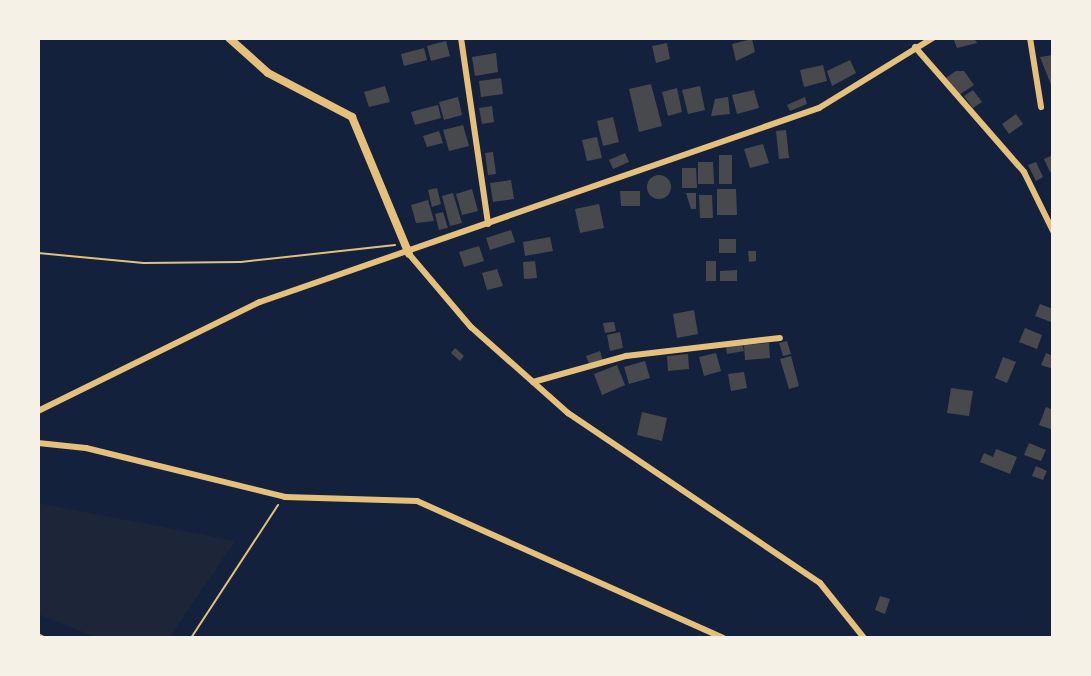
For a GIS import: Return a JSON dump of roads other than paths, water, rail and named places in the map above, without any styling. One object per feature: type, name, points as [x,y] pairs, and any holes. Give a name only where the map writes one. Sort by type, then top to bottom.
[{"type":"street","points":[[229,38],[268,73],[352,117],[409,254],[447,302],[568,413],[820,583],[864,638]]},
{"type":"street","points":[[461,38],[488,224]]},
{"type":"street","points":[[38,411],[260,302],[409,254],[819,108],[933,38]]},
{"type":"street","points":[[1030,38],[1041,107]]},
{"type":"street","points":[[915,47],[1024,172],[1053,231]]},
{"type":"street","points":[[533,382],[626,356],[780,338]]},
{"type":"street","points":[[38,443],[86,448],[285,497],[417,501],[723,638]]}]
